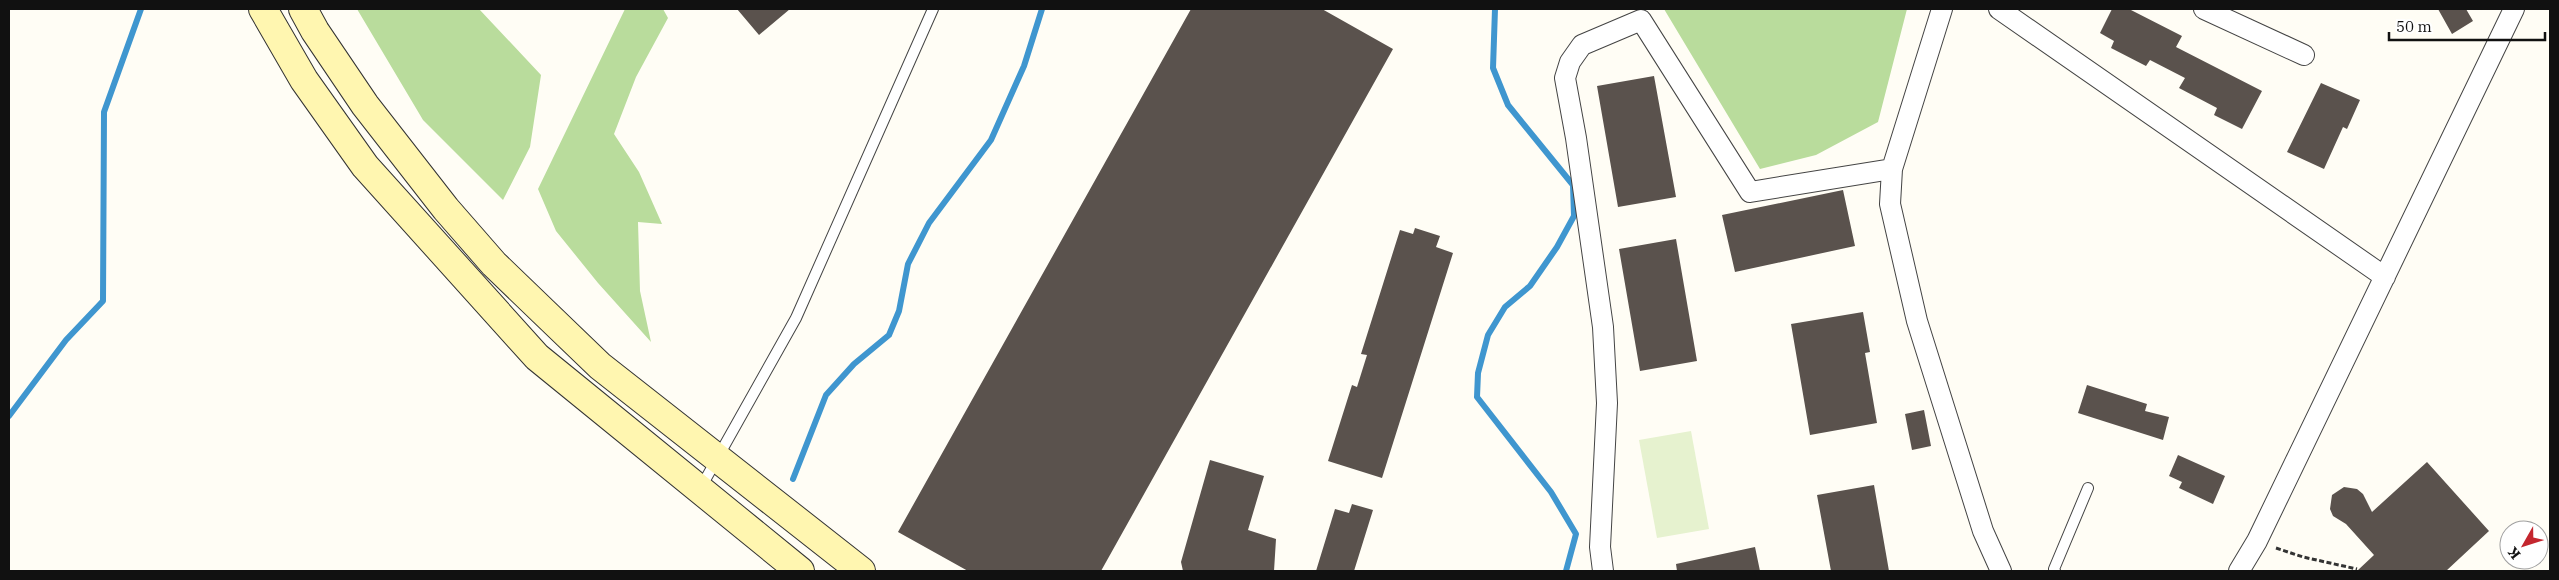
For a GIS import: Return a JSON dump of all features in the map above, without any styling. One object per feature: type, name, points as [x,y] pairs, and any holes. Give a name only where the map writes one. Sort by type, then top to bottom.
[{"type":"street","points":[[263,9],[304,80],[365,166],[531,350],[699,490],[800,571]]},
{"type":"street","points":[[303,9],[315,31],[364,105],[446,208],[494,264],[600,366],[861,571]]},
{"type":"street","points":[[1942,9],[1892,169],[1890,204],[1917,322],[1983,530],[2001,571]]},
{"type":"street","points":[[1999,9],[2386,277]]},
{"type":"street","points":[[2204,9],[2304,55]]},
{"type":"street","points":[[2239,571],[2257,541],[2514,9]]},
{"type":"street","points":[[1603,571],[1600,548],[1607,403],[1603,326],[1576,138],[1565,78],[1570,62],[1582,45],[1641,20],[1750,192],[1892,169]]},
{"type":"lane","points":[[699,490],[796,318],[933,9]]},
{"type":"lane","points":[[2055,571],[2054,569],[2088,488]]},
{"type":"path","points":[[2257,541],[2303,558],[2357,569]]},
{"type":"green space","points":[[357,9],[479,9],[541,75],[530,147],[503,200],[423,120]]},
{"type":"green space","points":[[625,9],[663,9],[668,18],[636,77],[614,134],[639,172],[662,224],[638,222],[640,291],[651,342],[598,283],[556,231],[538,189]]},
{"type":"green space","points":[[1664,9],[1907,9],[1878,122],[1816,155],[1760,169]]},
{"type":"green space","points":[[1691,431],[1709,529],[1657,538],[1639,440]]},
{"type":"building","points":[[737,9],[790,9],[759,35]]},
{"type":"building","points":[[1191,9],[1322,9],[1393,49],[1101,571],[968,571],[898,532]]},
{"type":"building","points":[[2112,9],[2129,9],[2182,36],[2176,47],[2262,91],[2242,129],[2214,115],[2217,108],[2179,88],[2185,78],[2150,60],[2146,66],[2111,48],[2114,41],[2100,33]]},
{"type":"building","points":[[2438,9],[2466,9],[2473,21],[2452,34]]},
{"type":"building","points":[[1654,76],[1676,197],[1618,207],[1597,86]]},
{"type":"building","points":[[2321,83],[2360,100],[2347,129],[2343,127],[2324,169],[2287,152]]},
{"type":"building","points":[[1843,190],[1855,246],[1735,272],[1722,215]]},
{"type":"building","points":[[1415,228],[1440,236],[1436,247],[1453,253],[1382,478],[1328,461],[1352,385],[1357,387],[1367,355],[1361,354],[1400,230],[1413,234]]},
{"type":"building","points":[[1676,239],[1697,361],[1640,371],[1619,249]]},
{"type":"building","points":[[1863,312],[1870,352],[1865,353],[1877,423],[1810,435],[1791,324]]},
{"type":"building","points":[[2087,385],[2147,404],[2145,411],[2169,417],[2163,440],[2078,413]]},
{"type":"building","points":[[1924,410],[1931,446],[1912,450],[1905,414]]},
{"type":"building","points":[[2178,455],[2225,476],[2213,504],[2179,488],[2182,482],[2169,476]]},
{"type":"building","points":[[1210,460],[1264,476],[1248,530],[1276,539],[1274,571],[1183,571],[1181,562]]},
{"type":"building","points":[[2427,462],[2489,531],[2446,571],[2357,571],[2374,555],[2346,524],[2333,516],[2330,509],[2332,495],[2344,487],[2357,489],[2363,494],[2372,512]]},
{"type":"building","points":[[1874,485],[1889,571],[1831,571],[1817,495]]},
{"type":"building","points":[[1352,504],[1373,510],[1354,571],[1316,571],[1335,509],[1349,513]]},
{"type":"building","points":[[1755,547],[1760,571],[1677,571],[1676,564]]},
{"type":"waterway","points":[[9,416],[66,340],[103,301],[104,112],[141,9]]},
{"type":"waterway","points":[[793,479],[826,395],[854,364],[889,335],[899,311],[908,264],[929,223],[991,140],[1024,66],[1042,9]]},
{"type":"waterway","points":[[1495,9],[1493,68],[1508,105],[1573,185],[1574,216],[1557,247],[1530,286],[1505,307],[1488,335],[1478,373],[1477,397],[1551,492],[1576,534],[1566,571]]}]
